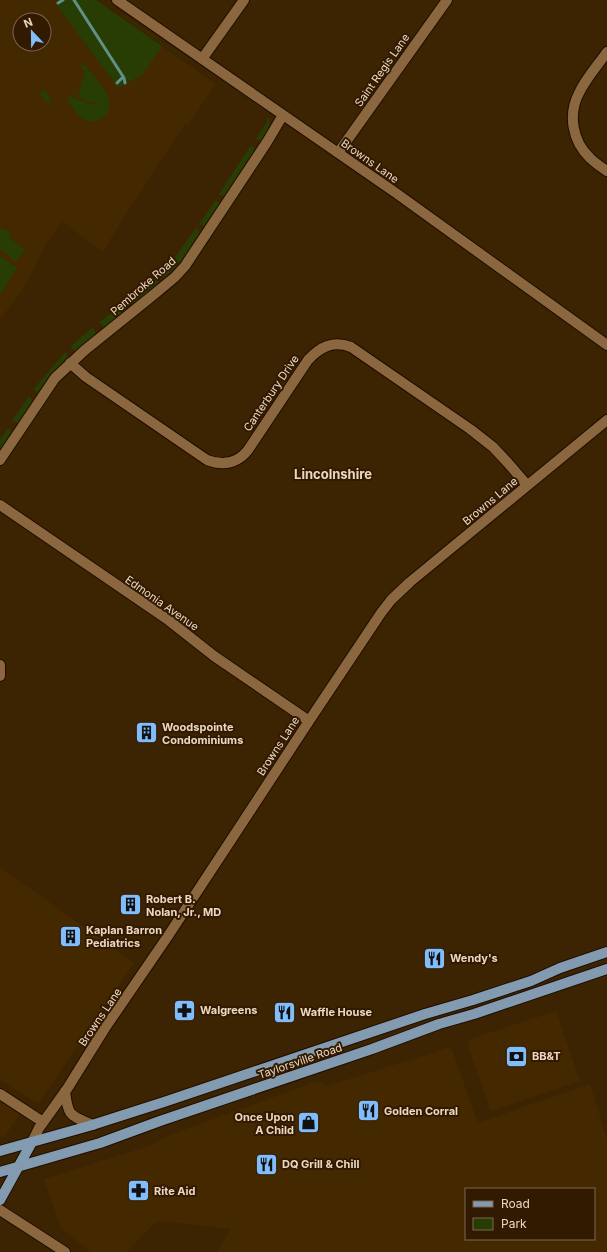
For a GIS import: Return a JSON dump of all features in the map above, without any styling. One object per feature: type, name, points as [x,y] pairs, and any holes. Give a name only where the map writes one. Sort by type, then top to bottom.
[{"type":"main road","name":"Taylorsville Road","points":[[0,1151],[93,1125],[426,1014],[531,981],[560,968],[607,952]]},
{"type":"main road","name":"Taylorsville Road","points":[[0,1172],[100,1143],[160,1121],[372,1050],[440,1024],[607,969]]},
{"type":"main road","points":[[0,1200],[32,1142]]},
{"type":"street","name":"Browns Lane","points":[[117,0],[283,115],[607,344]]},
{"type":"street","points":[[202,59],[244,0]]},
{"type":"street","name":"Saint Regis Lane","points":[[338,154],[447,0]]},
{"type":"street","points":[[607,52],[579,92],[573,111],[572,120],[576,137],[581,148],[590,158],[607,171]]},
{"type":"street","name":"Pembroke Road","points":[[0,460],[55,378],[70,363],[175,277],[184,266],[267,142],[283,115]]},
{"type":"street","name":"Canterbury Drive","points":[[70,363],[86,377],[207,460],[226,463],[238,459],[248,450],[308,360],[316,352],[331,344],[345,345],[351,347],[493,446],[526,485]]},
{"type":"street","name":"Browns Lane","points":[[32,1142],[43,1122],[66,1091],[105,1028],[168,936],[308,721],[391,600],[410,582],[526,485],[607,420]]},
{"type":"street","name":"Edmonia Avenue","points":[[0,505],[167,619],[214,656],[308,721]]},
{"type":"street","points":[[0,665],[0,676]]},
{"type":"street","points":[[66,1091],[67,1108],[70,1112],[74,1116],[93,1125]]},
{"type":"street","points":[[0,1094],[43,1122]]},
{"type":"street","points":[[0,1210],[66,1252]]},
{"type":"shaded area","points":[[0,0],[96,0],[216,84],[187,126],[185,124],[122,220],[103,252],[62,221],[44,248],[22,291],[0,319]]},
{"type":"shaded area","points":[[0,867],[134,963],[38,1104],[0,1080]]},
{"type":"shaded area","points":[[556,1011],[580,1081],[491,1111],[470,1051],[468,1040]]},
{"type":"shaded area","points":[[451,1047],[478,1123],[590,1084],[607,1139],[607,1252],[217,1252],[231,1229],[163,1221],[155,1223],[127,1252],[92,1252],[61,1229],[44,1179],[152,1145],[172,1134],[318,1081],[327,1086]]},
{"type":"shaded area","points":[[0,1101],[20,1114],[5,1136],[0,1137]]},
{"type":"green space","points":[[65,0],[73,0],[122,77],[116,82],[114,82],[57,6],[58,3]]},
{"type":"green space","points":[[75,0],[96,0],[162,46],[143,74],[118,88],[116,85],[117,82],[123,79],[124,84],[126,82]]},
{"type":"green space","points":[[123,15],[188,60],[187,60]]},
{"type":"green space","points":[[84,65],[103,87],[108,96],[110,105],[107,114],[95,121],[85,120],[79,116],[74,111],[67,99],[69,96],[92,106],[94,104],[93,102],[91,103],[78,97],[85,71],[80,66]]},
{"type":"green space","points":[[44,89],[52,101],[48,104],[39,93]]},
{"type":"green space","points":[[267,118],[270,120],[267,131],[261,141],[256,139],[267,122]]},
{"type":"green space","points":[[251,145],[255,149],[224,196],[219,194]]},
{"type":"green space","points":[[216,200],[220,203],[204,226],[199,224]]},
{"type":"green space","points":[[0,228],[7,230],[10,235],[9,237],[25,250],[16,262],[1,250],[0,251]]},
{"type":"green space","points":[[196,228],[200,232],[192,245],[164,278],[160,273],[171,263]]},
{"type":"green space","points":[[0,256],[17,268],[0,295]]},
{"type":"green space","points":[[155,277],[159,282],[131,306],[127,302]]},
{"type":"green space","points":[[121,306],[125,311],[104,328],[99,322]]},
{"type":"green space","points":[[93,327],[96,335],[76,351],[70,347]]},
{"type":"green space","points":[[65,352],[68,357],[55,370],[38,392],[33,390]]},
{"type":"green space","points":[[29,396],[33,400],[18,423],[12,421]]},
{"type":"green space","points":[[8,428],[12,431],[0,450],[0,440]]},
{"type":"waterway","points":[[58,3],[63,0]]},
{"type":"waterway","points":[[74,0],[124,78],[125,83]]},
{"type":"waterway","points":[[117,83],[122,78]]},
{"type":"place","name":"Woodspointe Condominiums","points":[[146,733]]},
{"type":"place","name":"Robert B. Nolan, Jr., MD","points":[[131,905]]},
{"type":"place","name":"Kaplan Barron Pediatrics","points":[[70,936]]},
{"type":"place","name":"Wendy's","points":[[435,958]]},
{"type":"place","name":"Walgreens","points":[[184,1010]]},
{"type":"place","name":"Waffle House","points":[[284,1012]]},
{"type":"place","name":"BB&T","points":[[517,1056]]},
{"type":"place","name":"Golden Corral","points":[[368,1111]]},
{"type":"place","name":"Once Upon A Child","points":[[309,1123]]},
{"type":"place","name":"DQ Grill & Chill","points":[[266,1164]]},
{"type":"place","name":"Rite Aid","points":[[138,1191]]},
{"type":"district","name":"Lincolnshire","points":[[333,474]]}]
